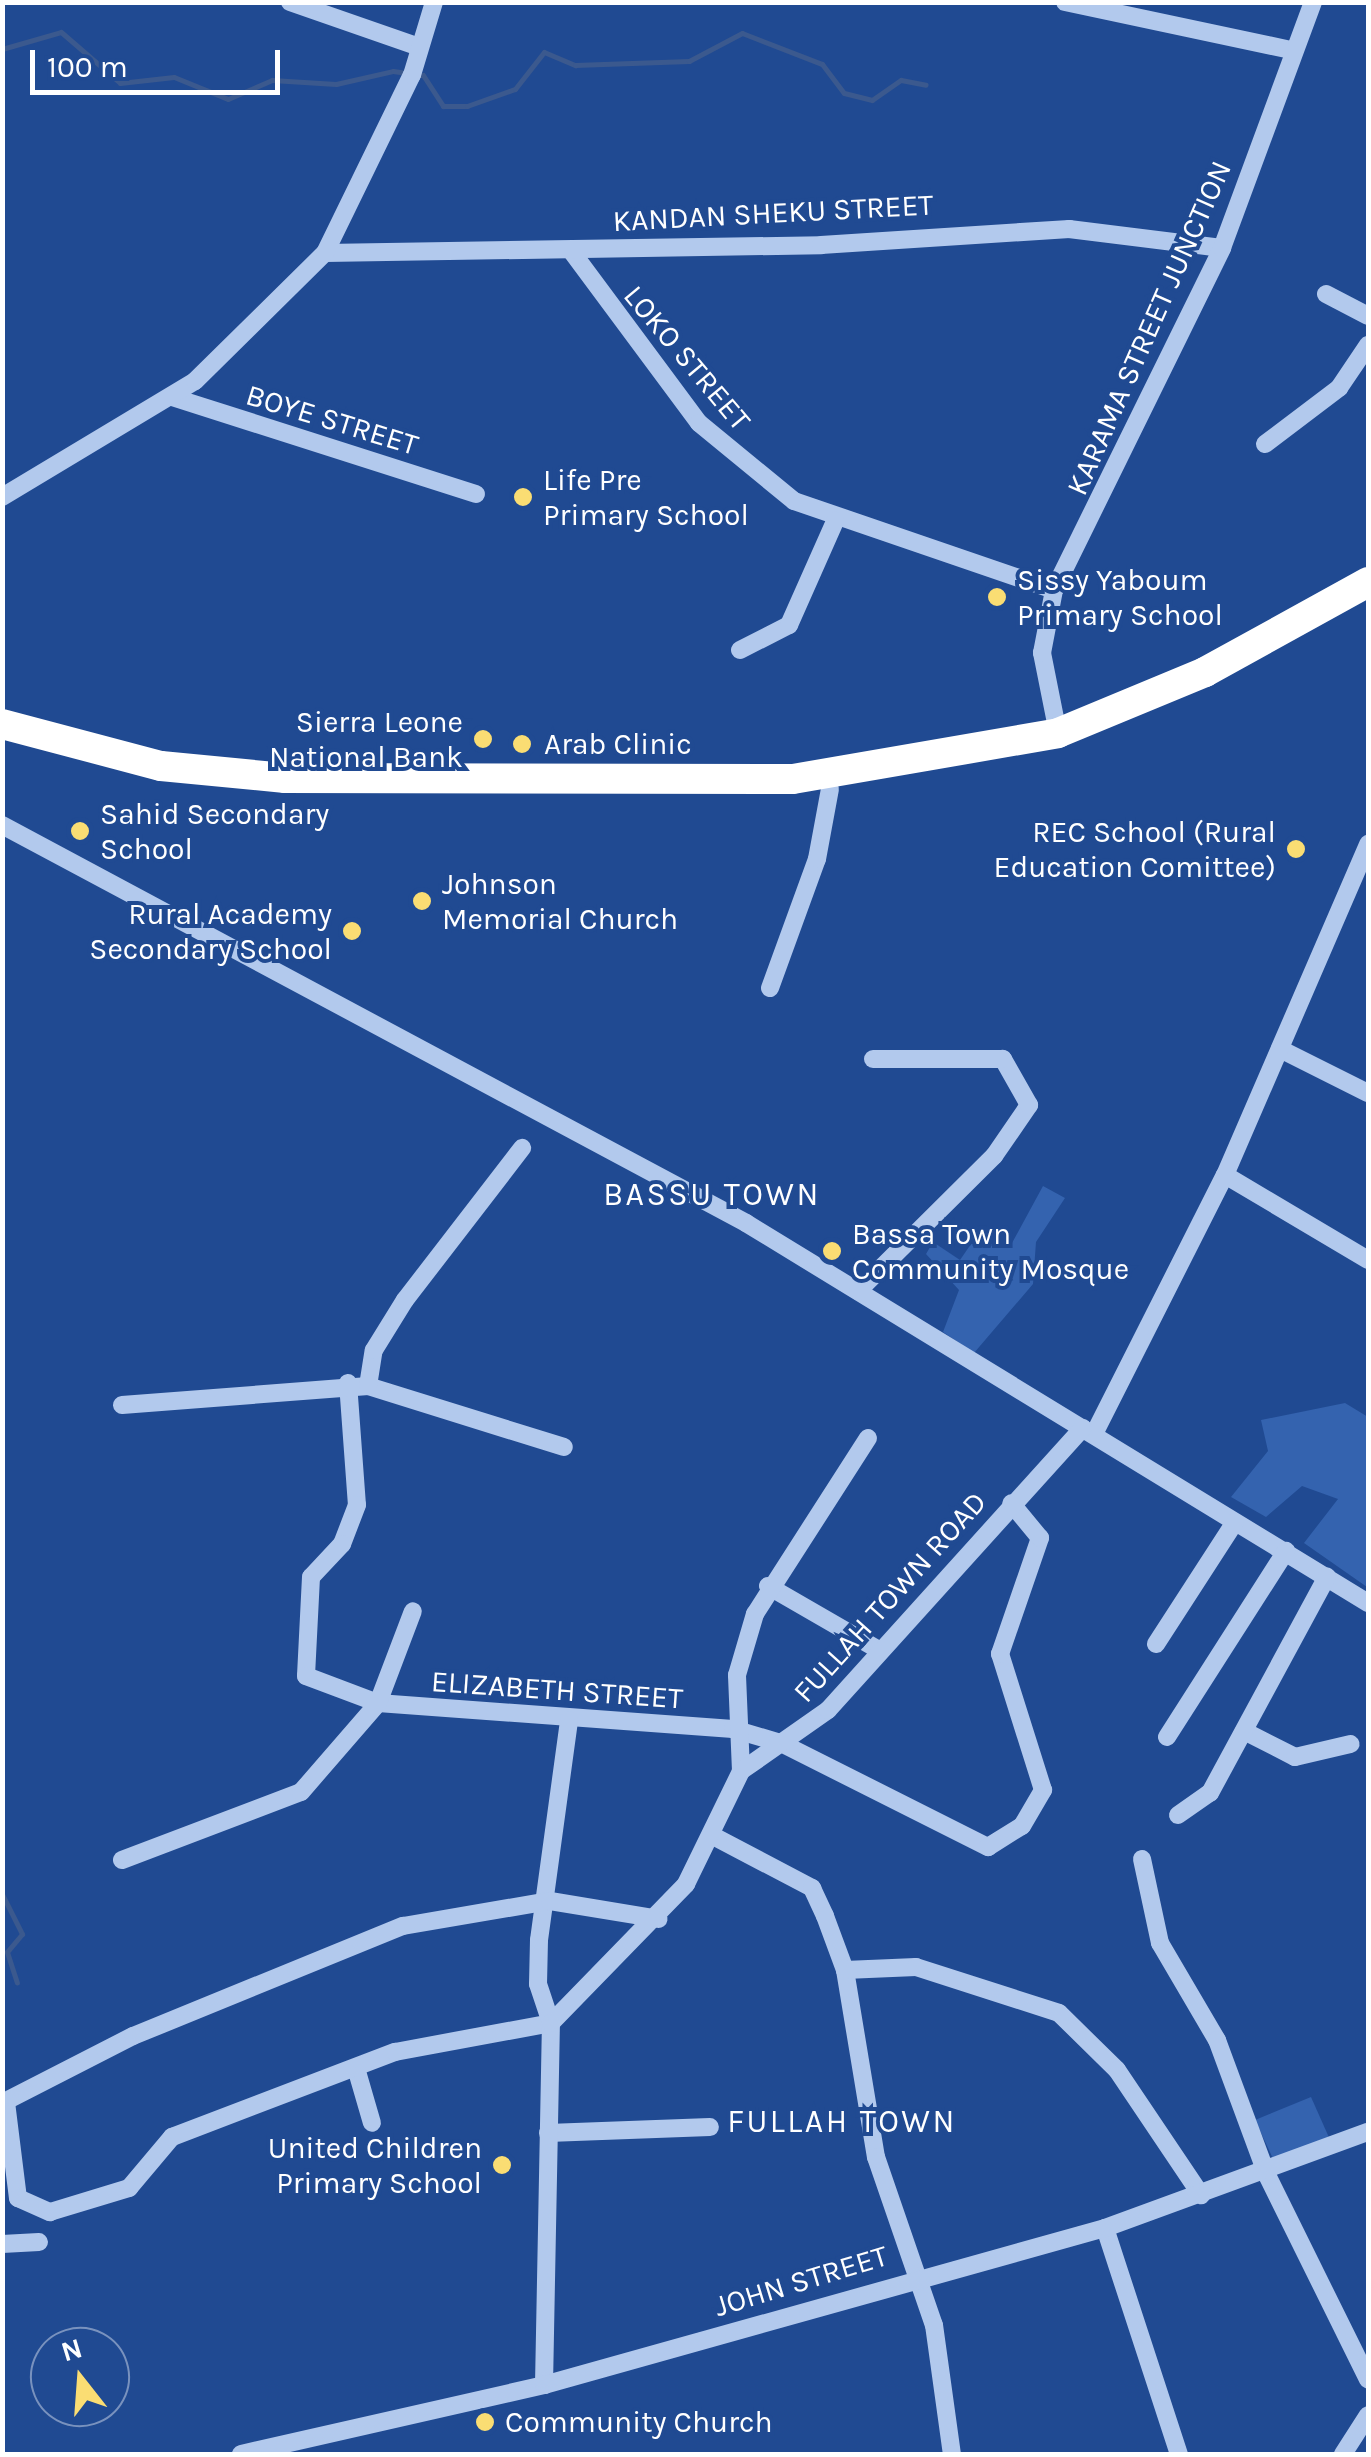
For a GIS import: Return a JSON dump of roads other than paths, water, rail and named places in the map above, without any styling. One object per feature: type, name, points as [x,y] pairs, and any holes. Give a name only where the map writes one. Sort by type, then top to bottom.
[{"type":"highway","points":[[2,724],[161,766],[285,778],[540,783],[793,778],[1058,734],[1205,672],[1368,582]]},
{"type":"highway","points":[[2,739],[158,778],[283,794],[666,798],[830,789],[1062,750],[1212,684],[1368,598]]},
{"type":"street","points":[[290,2],[419,47]]},
{"type":"street","points":[[2,497],[172,396],[325,254],[419,47],[434,2]]},
{"type":"street","points":[[1065,2],[1291,50]]},
{"type":"street","name":"KARAMA STREET JUNCTION","points":[[1058,734],[1042,653],[1054,590],[1222,248],[1291,50],[1313,2]]},
{"type":"street","name":"KANDAN SHEKU STREET","points":[[325,254],[572,252],[1069,229],[1222,248]]},
{"type":"street","name":"LOKO STREET","points":[[572,252],[699,423],[744,466],[834,521],[1054,590]]},
{"type":"street","points":[[1326,294],[1368,316]]},
{"type":"street","points":[[1266,444],[1339,388],[1368,345]]},
{"type":"street","name":"BOYE STREET","points":[[172,396],[476,494]]},
{"type":"street","points":[[740,650],[789,625],[834,521]]},
{"type":"street","points":[[770,988],[817,859],[830,789]]},
{"type":"street","points":[[4,830],[858,1291],[1368,1603]]},
{"type":"street","name":"FULLAH TOWN ROAD","points":[[741,1770],[828,1710],[1011,1503],[1089,1431],[1225,1175],[1368,844]]},
{"type":"street","points":[[1280,1049],[1368,1093]]},
{"type":"street","points":[[858,1291],[994,1156],[1029,1105],[1003,1060],[873,1059]]},
{"type":"street","points":[[368,1386],[374,1350],[405,1300],[522,1148]]},
{"type":"street","points":[[1225,1175],[1368,1260]]},
{"type":"street","points":[[122,1406],[348,1384],[368,1386],[564,1446]]},
{"type":"street","name":"ELIZABETH STREET","points":[[348,1384],[357,1505],[342,1544],[311,1577],[302,1664],[326,1689],[378,1703],[569,1720],[733,1728],[781,1743],[988,1847],[1022,1826],[1043,1790],[1000,1654],[1040,1538],[1011,1503]]},
{"type":"street","points":[[659,1919],[550,1901],[403,1926],[133,2036],[4,2102],[18,2198],[50,2212],[130,2188],[154,2147],[172,2137],[356,2068],[488,2028],[551,2023],[659,1919],[715,1836],[741,1770],[733,1728],[737,1676],[768,1586],[868,1438]]},
{"type":"street","points":[[1156,1644],[1235,1522]]},
{"type":"street","points":[[1167,1738],[1286,1551]]},
{"type":"street","points":[[1178,1816],[1210,1792],[1327,1577]]},
{"type":"street","points":[[768,1586],[878,1649]]},
{"type":"street","points":[[122,1860],[300,1792],[378,1703],[398,1668],[413,1611]]},
{"type":"street","points":[[544,2385],[551,2023],[538,1984],[569,1720]]},
{"type":"street","points":[[1244,1731],[1295,1757],[1351,1744]]},
{"type":"street","points":[[715,1836],[812,1888],[845,1970],[876,2157],[921,2272],[952,2454]]},
{"type":"street","points":[[1142,1858],[1160,1943],[1218,2040],[1267,2175],[1368,2379]]},
{"type":"street","points":[[845,1970],[916,1967],[1059,2014],[1117,2070],[1201,2195]]},
{"type":"street","points":[[356,2068],[372,2123]]},
{"type":"street","points":[[548,2133],[710,2127]]},
{"type":"street","name":"JOHN STREET","points":[[240,2454],[544,2385],[921,2272],[1104,2228],[1267,2175],[1368,2132]]},
{"type":"street","points":[[1104,2228],[1178,2454]]},
{"type":"street","points":[[2,2244],[38,2242]]},
{"type":"street","points":[[1342,2454],[1368,2416]]},
{"type":"waterway","points":[[2,49],[61,32],[120,83],[174,77],[228,99],[272,80],[336,84],[393,71],[423,75],[443,106],[467,106],[515,89],[544,52],[575,65],[689,61],[742,33],[822,64],[844,93],[872,100],[901,80],[926,85]]},
{"type":"waterway","points":[[2,1894],[22,1934],[7,1952],[17,1982]]},
{"type":"place","name":"Life Pre Primary School","points":[[523,497]]},
{"type":"place","name":"Sissy Yaboum Primary School","points":[[997,597]]},
{"type":"place","name":"Sierra Leone National Bank","points":[[483,739]]},
{"type":"place","name":"Arab Clinic","points":[[522,744]]},
{"type":"place","name":"Sahid Secondary School","points":[[80,831]]},
{"type":"place","name":"REC School (Rural Education Comittee)","points":[[1296,849]]},
{"type":"place","name":"Johnson Memorial Church","points":[[422,901]]},
{"type":"place","name":"Rural Academy Secondary School","points":[[352,931]]},
{"type":"place","name":"Bassa Town Community Mosque","points":[[832,1251]]},
{"type":"place","name":"United Children Primary School","points":[[502,2165]]},
{"type":"place","name":"Community Church","points":[[485,2422]]},
{"type":"district","name":"BASSU TOWN","points":[[712,1195]]},
{"type":"district","name":"FULLAH TOWN","points":[[842,2122]]}]
